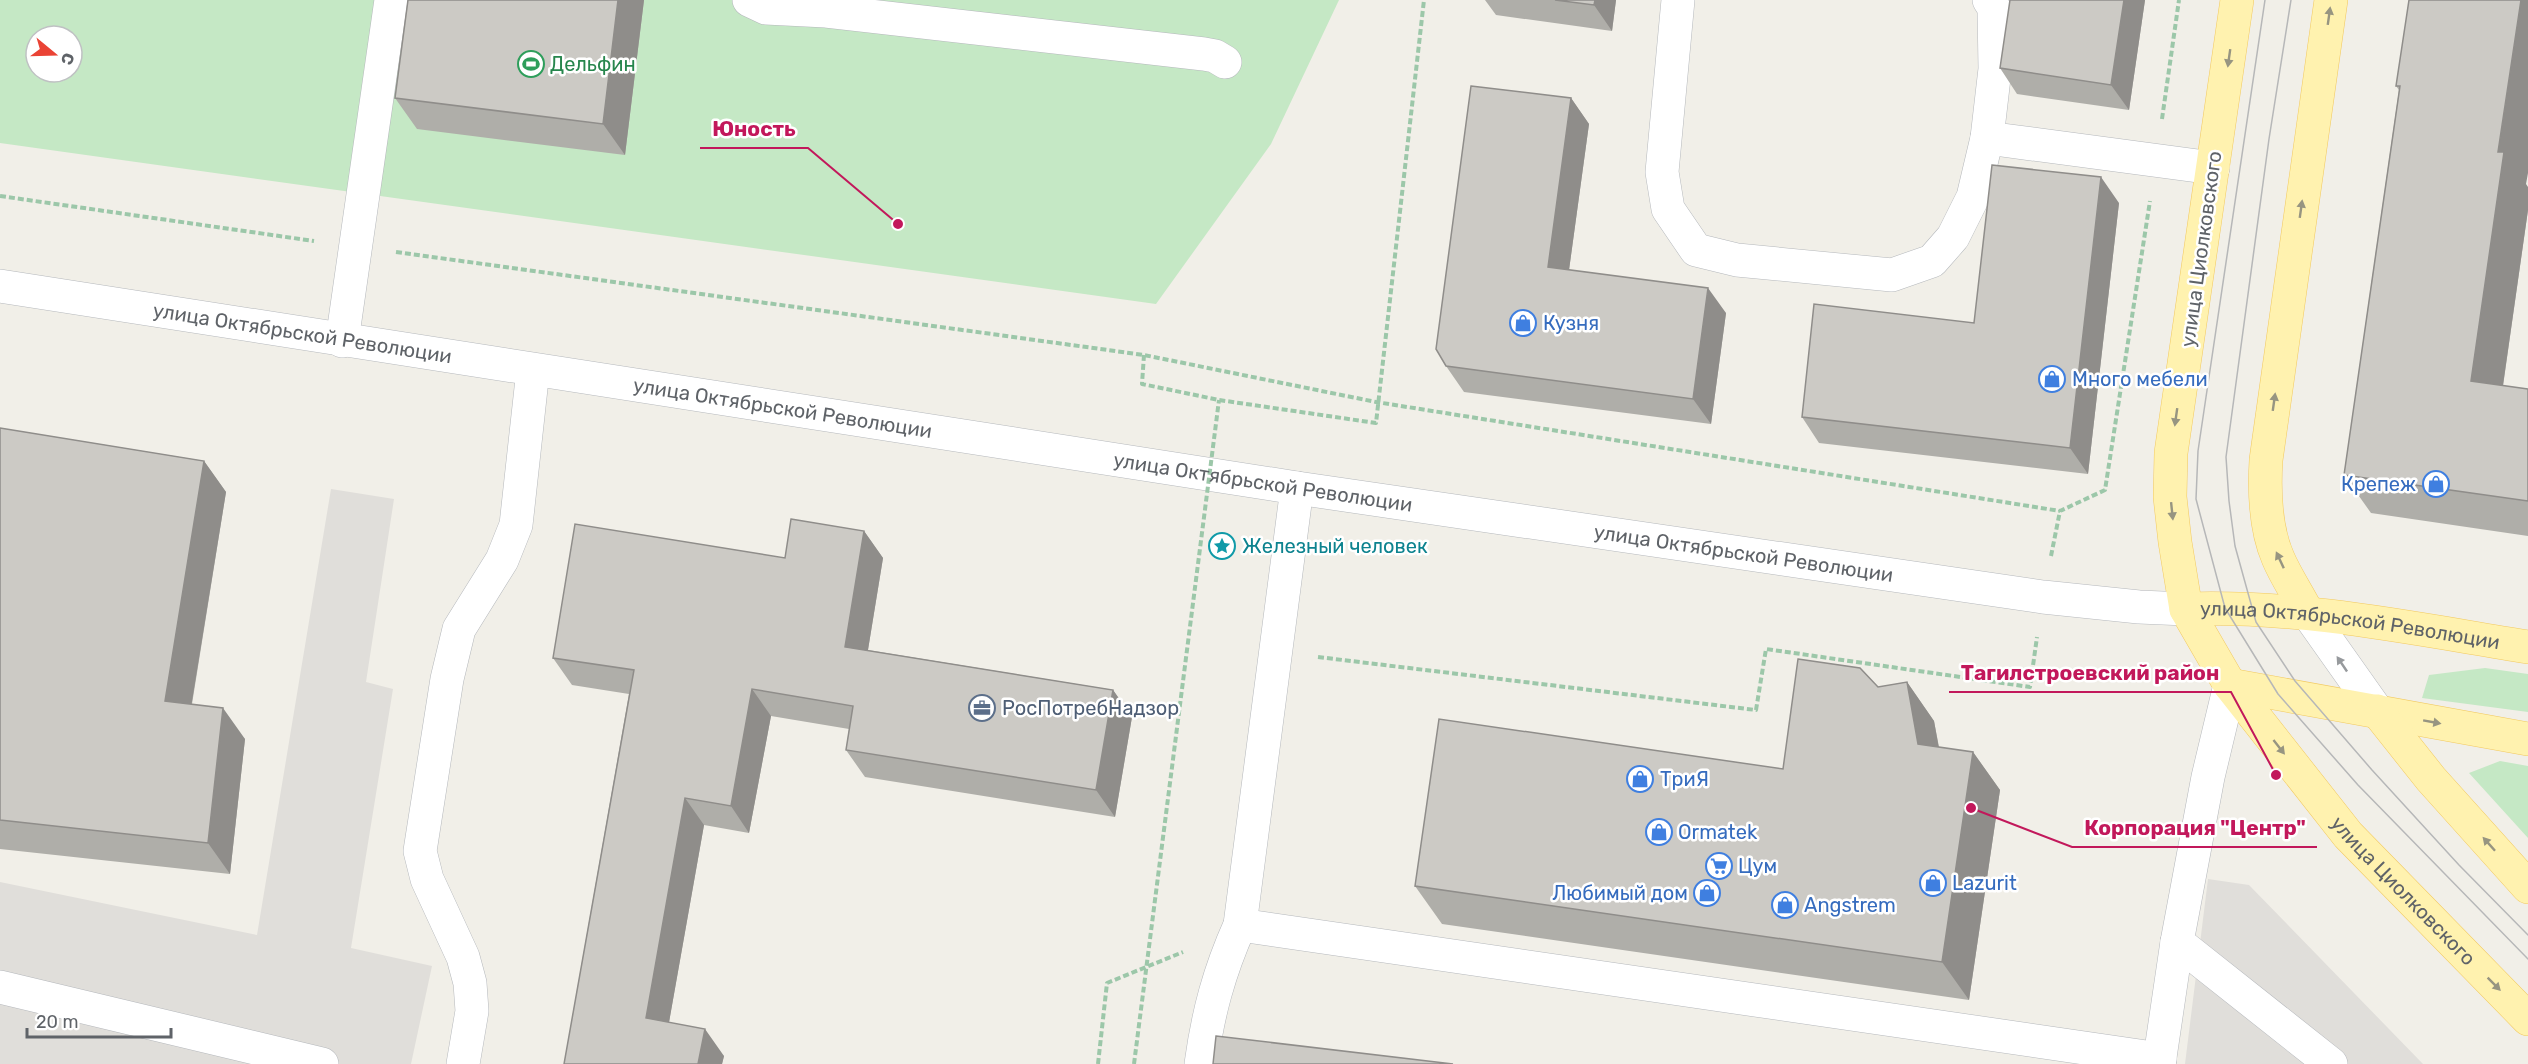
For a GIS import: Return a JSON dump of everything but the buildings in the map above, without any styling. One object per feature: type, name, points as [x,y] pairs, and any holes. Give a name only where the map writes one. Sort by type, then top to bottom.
[{"type":"main road","name":"улица Циолковского","points":[[2237,0],[2171,453],[2170,497],[2186,609],[2230,685],[2348,835],[2528,1019]]},
{"type":"main road","points":[[2307,612],[2278,558],[2271,536],[2265,471],[2331,0]]},
{"type":"main road","name":"улица Октябрьской Революции","points":[[2186,609],[2225,608],[2307,612],[2528,647]]},
{"type":"main road","points":[[2230,685],[2528,739]]},
{"type":"main road","points":[[2377,711],[2431,779],[2528,887]]},
{"type":"street","points":[[342,341],[391,0]]},
{"type":"street","points":[[749,0],[766,8],[826,11],[1204,54],[1215,56],[1225,62]]},
{"type":"street","points":[[1678,0],[1662,172],[1668,209],[1696,250],[1737,260],[1892,275],[1932,261],[1953,237],[1973,197],[1987,138],[1995,69],[1994,8],[1989,0]]},
{"type":"street","points":[[1987,138],[2213,168]]},
{"type":"street","name":"улица Октябрьской Революции","points":[[0,286],[1297,488],[2043,597],[2139,607],[2186,609]]},
{"type":"street","points":[[463,1064],[472,1011],[470,983],[463,957],[428,879],[420,851],[447,679],[459,629],[502,560],[516,525],[534,370]]},
{"type":"street","points":[[1201,1064],[1207,1018],[1224,960],[1240,925],[1297,488]]},
{"type":"street","points":[[2307,612],[2377,711]]},
{"type":"street","points":[[1240,925],[2160,1061],[2177,942],[2208,777],[2230,685]]},
{"type":"street","points":[[2177,942],[2329,1063]]},
{"type":"street","points":[[0,987],[322,1064]]},
{"type":"path","points":[[1144,355],[1142,384],[1219,400],[1376,423],[1376,402],[1424,0]]},
{"type":"path","points":[[0,196],[1144,355],[1376,402],[2060,511]]},
{"type":"path","points":[[1134,1064],[1219,400]]},
{"type":"path","points":[[1098,1064],[1107,982]]},
{"type":"shaded area","points":[[331,489],[394,499],[366,682],[393,689],[351,948],[432,966],[411,1064],[0,1064],[0,882],[257,935]]},
{"type":"shaded area","points":[[2208,879],[2249,885],[2423,1064],[2185,1064]]},
{"type":"green space","points":[[0,0],[1339,0],[1271,144],[1156,304],[0,143]]},
{"type":"green space","points":[[2485,668],[2528,674],[2528,712],[2422,698],[2429,675]]},
{"type":"green space","points":[[2500,761],[2528,766],[2528,838],[2469,773]]},
{"type":"tram line","points":[[2265,0],[2198,451],[2196,499],[2225,608],[2278,694],[2358,785],[2528,959]]},
{"type":"tram line","points":[[2291,0],[2269,139],[2226,457],[2235,546],[2256,622],[2295,681],[2459,865],[2528,935]]},
{"type":"place","name":"Дельфин","points":[[531,64]]},
{"type":"place","name":"Юность","points":[[898,224]]},
{"type":"place","name":"Кузня","points":[[1523,323]]},
{"type":"place","name":"Много мебели","points":[[2052,379]]},
{"type":"place","name":"Крепеж","points":[[2436,484]]},
{"type":"place","name":"Железный человек","points":[[1222,546]]},
{"type":"place","name":"РосПотребНадзор","points":[[982,708]]},
{"type":"place","name":"Тагилстроевский район","points":[[2276,775]]},
{"type":"place","name":"ТриЯ","points":[[1640,779]]},
{"type":"place","name":"Корпорация \"Центр\"","points":[[1971,808]]},
{"type":"place","name":"Ormatek","points":[[1659,832]]},
{"type":"place","name":"Цум","points":[[1719,866]]},
{"type":"place","name":"Lazurit","points":[[1933,883]]},
{"type":"place","name":"Любимый дом","points":[[1707,893]]},
{"type":"place","name":"Angstrem","points":[[1785,905]]}]
